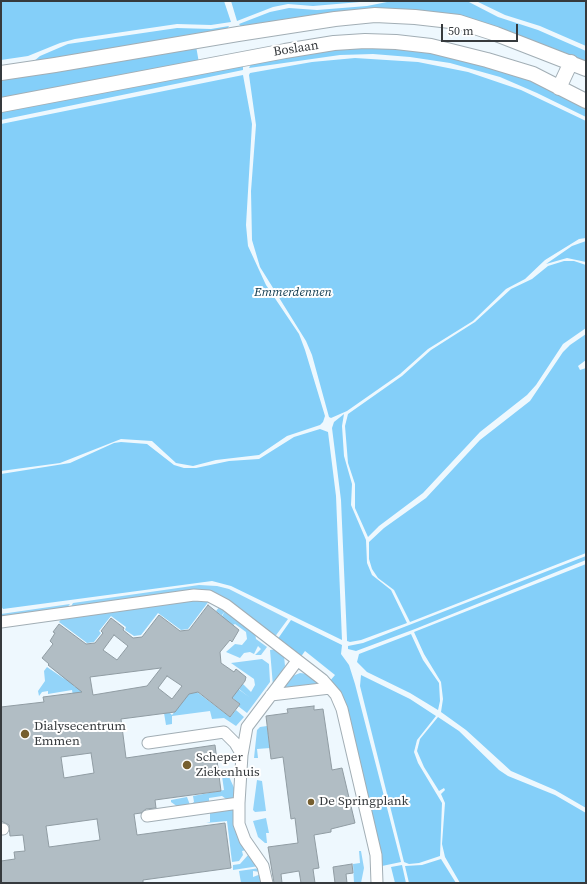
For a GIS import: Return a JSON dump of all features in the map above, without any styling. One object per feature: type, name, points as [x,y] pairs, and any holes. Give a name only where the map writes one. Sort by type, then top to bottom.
[{"type":"main road","name":"Boslaan","points":[[1,73],[253,31],[335,19],[375,15],[415,17],[459,22],[572,62],[586,69]]},
{"type":"main road","name":"Boslaan","points":[[1,105],[285,51],[334,43],[365,41],[396,42],[431,46],[516,68],[533,74],[586,101]]},
{"type":"main road","points":[[559,88],[572,62]]},
{"type":"lane","points":[[1,622],[194,596],[209,596],[226,605],[323,680],[336,695],[342,708],[376,855],[377,883]]},
{"type":"lane","points":[[267,883],[263,866],[241,832],[239,803],[242,755],[247,727],[297,661]]},
{"type":"lane","points":[[271,695],[330,688]]},
{"type":"lane","points":[[148,743],[224,732],[242,755]]},
{"type":"lane","points":[[147,816],[239,803]]},
{"type":"shaded area","points":[[199,585],[217,586],[229,589],[288,619],[274,638],[220,597],[69,610],[73,603]]},
{"type":"shaded area","points":[[182,600],[209,601],[188,629],[181,630],[158,613],[141,635],[134,636],[125,630],[126,627],[111,616],[99,631],[101,633],[94,642],[87,643],[59,622],[63,617]]},
{"type":"shaded area","points":[[70,604],[65,610],[1,619],[1,614]]},
{"type":"shaded area","points":[[221,605],[255,632],[256,639],[267,647],[261,655],[255,655],[261,649],[258,646],[254,654],[250,652],[244,653],[240,658],[226,652],[235,644],[242,645],[247,639],[246,632],[235,624],[233,625],[221,618],[225,611],[219,619],[221,615],[216,611]]},
{"type":"shaded area","points":[[277,649],[284,656],[285,666],[273,686],[270,650]]},
{"type":"shaded area","points":[[262,659],[269,664],[270,682],[247,713],[238,706],[240,704],[230,696],[237,688],[249,697],[239,689],[243,684],[251,692],[255,685],[254,679],[231,663]]},
{"type":"shaded area","points":[[48,665],[66,679],[74,681],[72,684],[75,687],[86,687],[75,707],[72,690],[48,694],[48,691],[42,692],[39,696],[38,691],[45,681],[44,671],[47,667],[66,680]]},
{"type":"shaded area","points":[[300,673],[308,674],[320,684],[282,690],[290,677]]},
{"type":"shaded area","points":[[197,692],[230,717],[236,710],[244,717],[236,726],[224,718],[212,719],[210,711],[172,716],[172,724],[166,725],[164,713],[169,712],[172,715],[189,693]]},
{"type":"shaded area","points":[[267,726],[270,748],[257,749],[258,758],[254,758],[257,730],[260,727]]},
{"type":"shaded area","points":[[225,768],[236,792],[236,797],[229,801],[222,796],[209,798],[209,804],[178,807],[171,802],[171,800],[187,797],[190,805],[194,802],[193,796],[224,790],[221,769]]},
{"type":"shaded area","points":[[257,780],[262,781],[266,811],[255,812],[253,810]]},
{"type":"shaded area","points":[[234,808],[246,850],[242,851],[243,855],[239,861],[232,862],[227,821],[206,823],[210,822],[210,812]]},
{"type":"shaded area","points":[[266,818],[269,833],[266,833],[267,843],[265,843],[258,837],[253,821]]},
{"type":"shaded area","points":[[359,851],[361,851],[364,868],[361,883],[354,883],[353,864],[360,863]]},
{"type":"shaded area","points":[[249,854],[259,866],[233,870],[233,865],[240,864]]},
{"type":"shaded area","points":[[260,868],[261,872],[253,871],[253,877],[261,874],[263,883],[241,883],[239,871]]},
{"type":"green space","points":[[1,1],[224,1],[231,22],[211,25],[177,24],[75,39],[60,43],[28,56],[1,60]]},
{"type":"green space","points":[[231,1],[372,1],[313,6],[288,4],[273,7],[237,21]]},
{"type":"green space","points":[[467,1],[498,17],[538,30],[586,51],[586,66],[452,18],[242,28],[239,24],[270,12],[289,8],[317,10],[367,6],[387,2]]},
{"type":"green space","points":[[476,1],[586,1],[586,46],[540,26],[505,15]]},
{"type":"green space","points":[[229,26],[226,31],[36,63],[34,61],[40,56],[68,44],[177,28],[211,29]]},
{"type":"green space","points":[[196,46],[199,63],[1,100],[1,79]]},
{"type":"green space","points":[[356,47],[393,47],[423,50],[521,73],[586,105],[586,117],[500,77],[450,63],[410,57],[373,54],[340,55],[249,68],[251,64],[298,54]]},
{"type":"green space","name":"Emmerdennen","points":[[355,58],[418,62],[468,72],[521,90],[586,121],[586,238],[579,239],[545,260],[525,279],[506,289],[473,321],[428,349],[400,374],[347,411],[331,418],[329,417],[312,355],[306,341],[260,267],[252,240],[251,191],[256,125],[249,75],[250,73],[312,62]]},
{"type":"green space","points":[[239,65],[243,66],[243,70],[1,120],[1,110],[86,96]]},
{"type":"green space","points":[[243,75],[252,124],[246,225],[248,246],[266,285],[299,334],[325,416],[323,422],[320,425],[287,436],[259,455],[216,460],[193,466],[176,463],[152,441],[121,439],[60,463],[1,471],[1,124]]},
{"type":"green space","points":[[586,241],[586,262],[567,258],[546,264],[572,246]]},
{"type":"green space","points":[[564,261],[574,261],[586,265],[586,328],[563,344],[536,385],[527,395],[480,432],[423,493],[379,526],[368,537],[355,508],[355,484],[348,463],[345,426],[348,414],[402,376],[431,350],[475,322],[511,289],[532,279],[548,266]]},
{"type":"green space","points":[[586,334],[586,360],[578,366],[580,370],[586,368],[586,553],[410,622],[394,590],[378,578],[372,569],[369,559],[369,542],[384,528],[426,498],[480,440],[530,401],[563,352]]},
{"type":"green space","points":[[344,414],[342,426],[344,456],[352,484],[351,505],[366,540],[367,563],[372,575],[391,590],[407,623],[361,640],[350,642],[347,641],[341,500],[332,428],[334,422]]},
{"type":"green space","points":[[320,429],[328,432],[336,496],[342,640],[231,586],[212,581],[3,609],[1,606],[1,474],[70,463],[114,443],[121,442],[147,444],[174,465],[184,468],[196,468],[229,461],[259,459],[294,437]]},
{"type":"green space","points":[[586,556],[586,560],[415,629],[356,651],[348,649],[348,646],[363,643]]},
{"type":"green space","points":[[586,564],[586,808],[555,790],[511,771],[466,730],[441,712],[443,699],[441,682],[424,654],[414,632]]},
{"type":"green space","points":[[291,620],[342,645],[341,654],[349,665],[355,684],[401,862],[382,866],[329,682],[335,675],[305,651],[300,658],[277,640]]},
{"type":"green space","points":[[411,634],[423,660],[439,683],[440,701],[438,710],[410,693],[367,672],[357,662],[359,654]]},
{"type":"green space","points":[[361,675],[410,699],[436,716],[417,740],[414,752],[418,763],[442,803],[440,856],[419,863],[409,864],[404,862],[360,686]]},
{"type":"green space","points":[[438,717],[459,731],[499,770],[508,776],[555,795],[586,813],[586,883],[460,883],[445,857],[442,844],[445,803],[441,794],[445,790],[444,788],[439,791],[424,767],[417,751],[420,739]]},
{"type":"green space","points":[[441,859],[456,883],[409,883],[405,866],[422,865]]},
{"type":"green space","points":[[402,865],[406,883],[395,883],[391,867]]},
{"type":"building","points":[[208,605],[239,630],[232,642],[230,640],[220,652],[221,663],[234,672],[236,669],[246,677],[245,681],[232,698],[240,704],[230,717],[198,692],[189,694],[175,712],[121,719],[126,758],[215,745],[221,791],[155,800],[156,808],[146,809],[141,813],[134,814],[137,835],[225,823],[231,868],[143,880],[143,883],[1,883],[1,861],[15,859],[14,852],[25,851],[23,835],[10,836],[9,825],[1,821],[1,707],[44,702],[43,697],[82,692],[48,665],[49,664],[42,658],[53,644],[50,641],[55,633],[53,632],[59,624],[86,644],[95,643],[103,633],[101,631],[111,618],[124,628],[123,630],[133,638],[142,637],[159,615],[180,631],[189,630]],"holes":[[[114,635],[128,646],[117,660],[103,650]],[[161,668],[147,686],[93,695],[90,677]],[[167,676],[182,686],[172,699],[158,688]],[[91,753],[94,773],[64,778],[61,757]],[[97,819],[100,840],[49,847],[46,826]]]},
{"type":"building","points":[[314,706],[314,710],[323,709],[332,770],[342,768],[355,823],[331,829],[331,832],[314,835],[319,868],[313,869],[315,883],[301,883],[299,871],[281,874],[282,883],[274,883],[268,847],[298,843],[295,818],[291,819],[283,757],[271,759],[266,716],[288,713],[287,709]]},
{"type":"building","points":[[352,864],[353,873],[346,874],[347,883],[335,883],[333,867]]},
{"type":"place","name":"Dialysecentrum Emmen","points":[[25,734]]},
{"type":"place","name":"Scheper Ziekenhuis","points":[[187,765]]},
{"type":"place","name":"De Springplank","points":[[311,802]]}]
